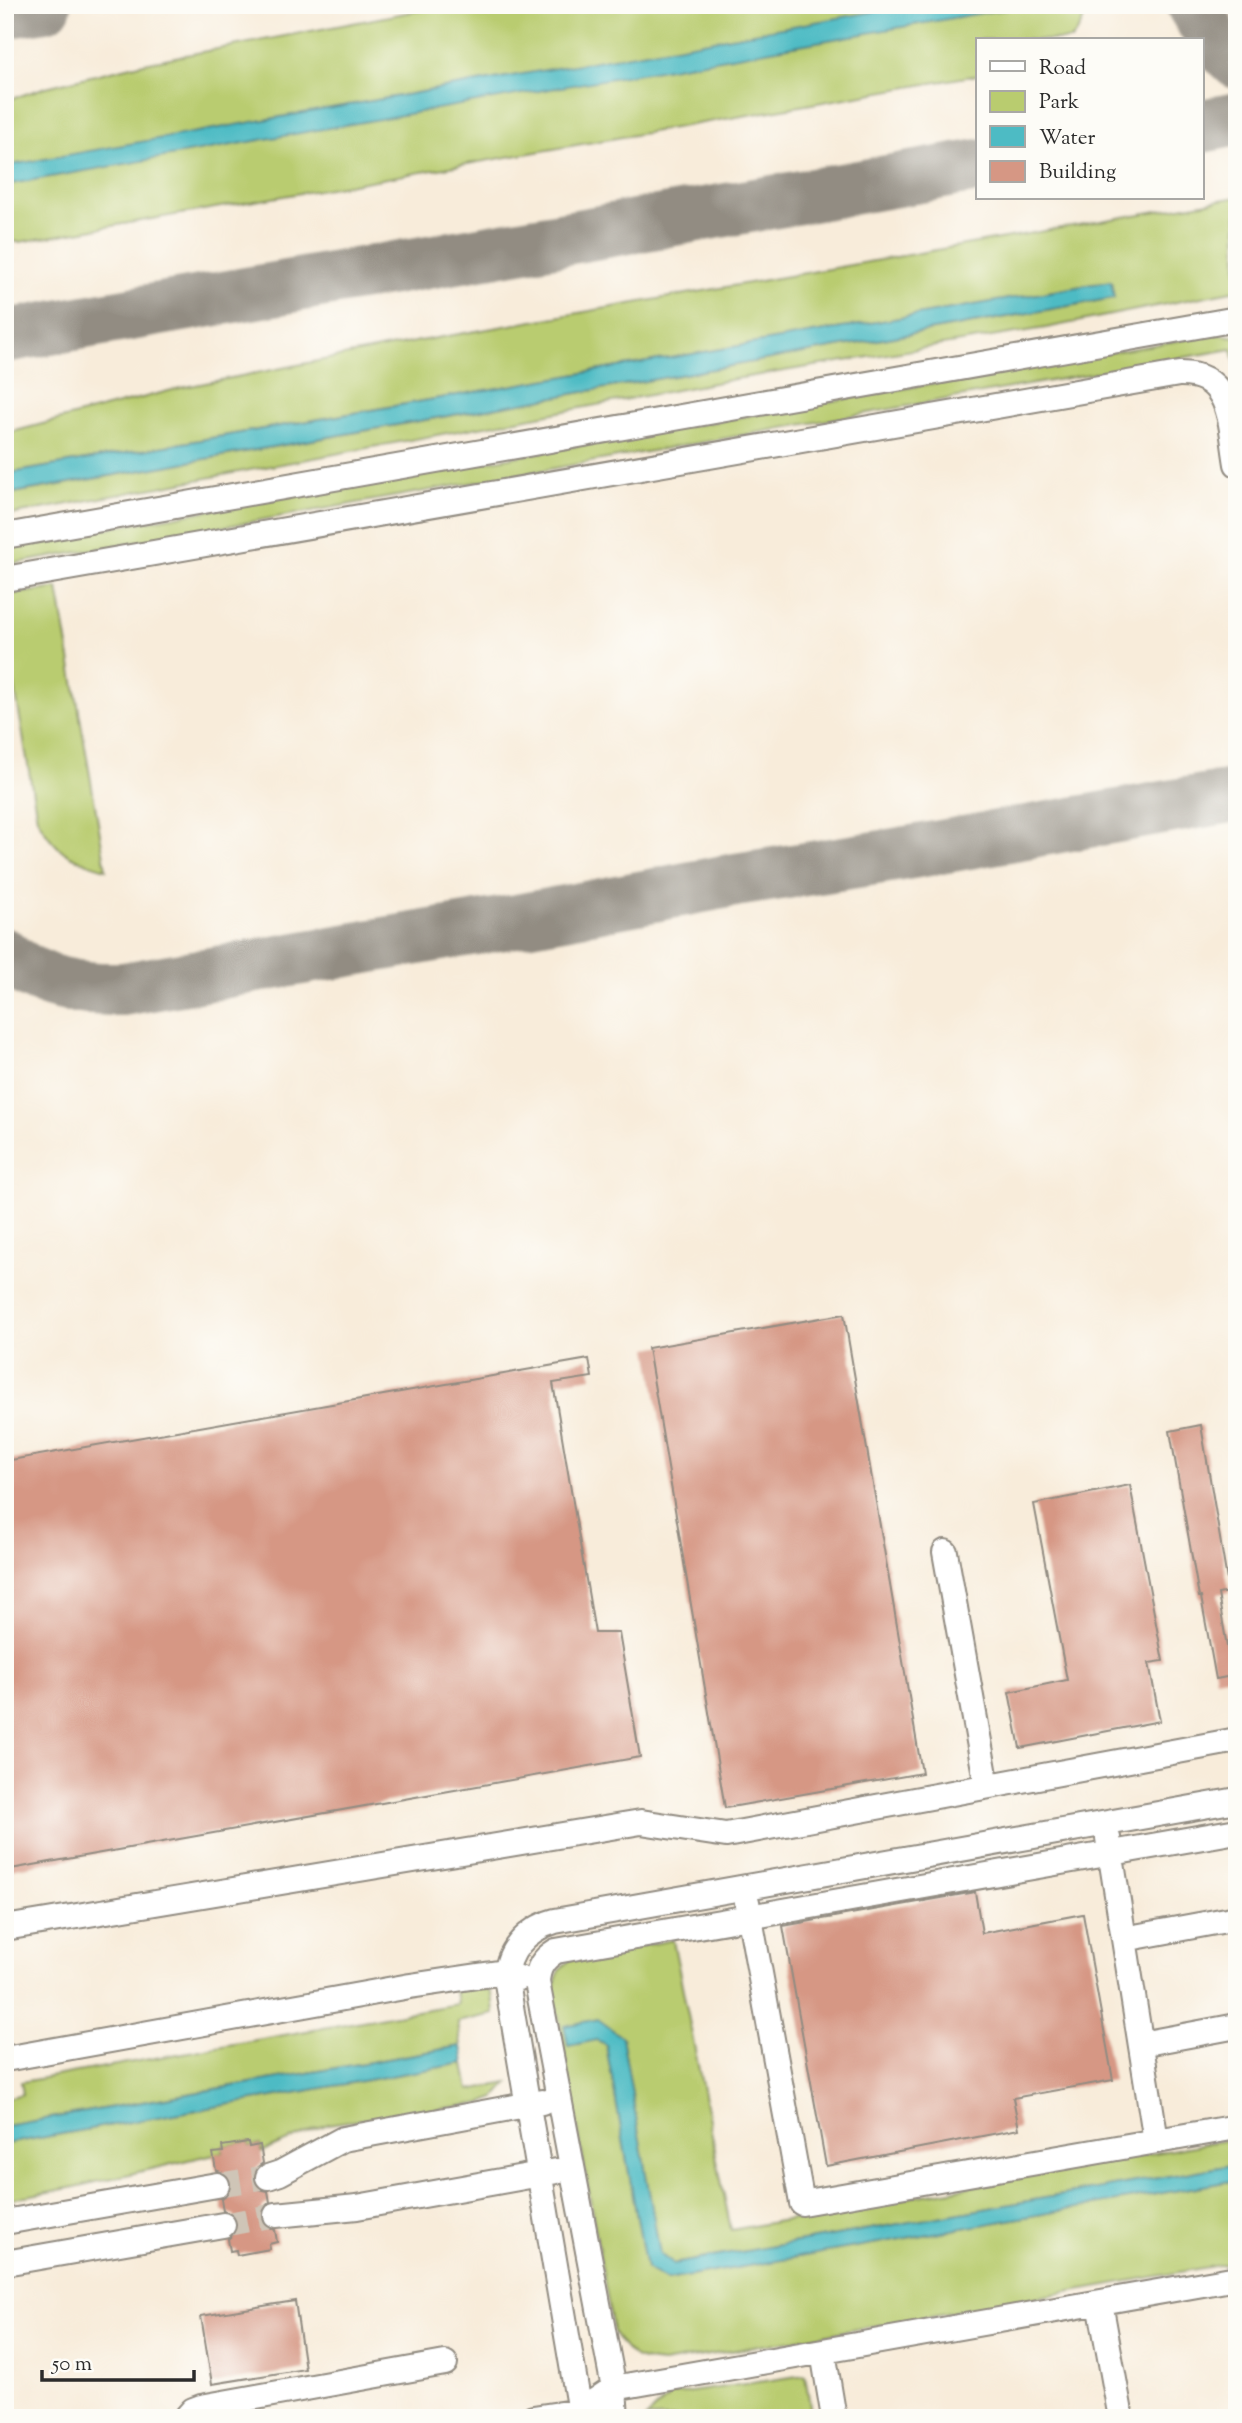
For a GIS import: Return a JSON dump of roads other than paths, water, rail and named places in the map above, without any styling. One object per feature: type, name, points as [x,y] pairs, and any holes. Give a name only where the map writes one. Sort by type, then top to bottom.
[{"type":"lane","points":[[5,536],[1237,319]]},
{"type":"lane","points":[[5,579],[1179,374],[1191,373],[1203,377],[1223,394],[1237,464]]},
{"type":"lane","points":[[945,1552],[987,1786]]},
{"type":"lane","points":[[5,1928],[641,1822],[726,1835],[1237,1740]]},
{"type":"lane","points":[[580,2414],[506,1975],[509,1962],[524,1938],[544,1924],[1237,1801]]},
{"type":"lane","points":[[1106,1824],[1156,2141]]},
{"type":"lane","points":[[616,2418],[614,2388],[539,1993],[541,1964],[547,1956],[556,1951],[749,1915],[1237,1831]]},
{"type":"lane","points":[[744,1887],[802,2203],[1237,2127]]},
{"type":"lane","points":[[1124,1939],[1237,1918]]},
{"type":"lane","points":[[5,2059],[410,1986],[498,1973],[539,1993]]},
{"type":"lane","points":[[1141,2044],[1237,2026]]},
{"type":"lane","points":[[268,2176],[280,2173],[343,2139],[525,2092],[558,2099]]},
{"type":"lane","points":[[276,2215],[357,2207],[572,2168]]},
{"type":"lane","points":[[5,2222],[217,2185]]},
{"type":"lane","points":[[5,2263],[223,2225]]},
{"type":"lane","points":[[533,2418],[580,2414],[614,2388],[1237,2278]]},
{"type":"lane","points":[[1100,2303],[1121,2418]]},
{"type":"lane","points":[[823,2352],[834,2418]]},
{"type":"lane","points":[[186,2418],[193,2410],[201,2407],[445,2363]]},
{"type":"water","points":[[911,5],[1027,5],[5,185],[5,166]]},
{"type":"water","points":[[1111,281],[1114,298],[7,494],[5,474]]},
{"type":"water","points":[[598,2019],[622,2037],[660,2254],[673,2264],[1237,2164],[1237,2180],[667,2280],[646,2268],[606,2045],[597,2040],[568,2046],[564,2026]]},
{"type":"water","points":[[461,2046],[464,2063],[5,2144],[5,2126]]},
{"type":"tunnel","points":[[217,2185],[268,2177]]},
{"type":"tunnel","points":[[223,2225],[276,2215]]}]
